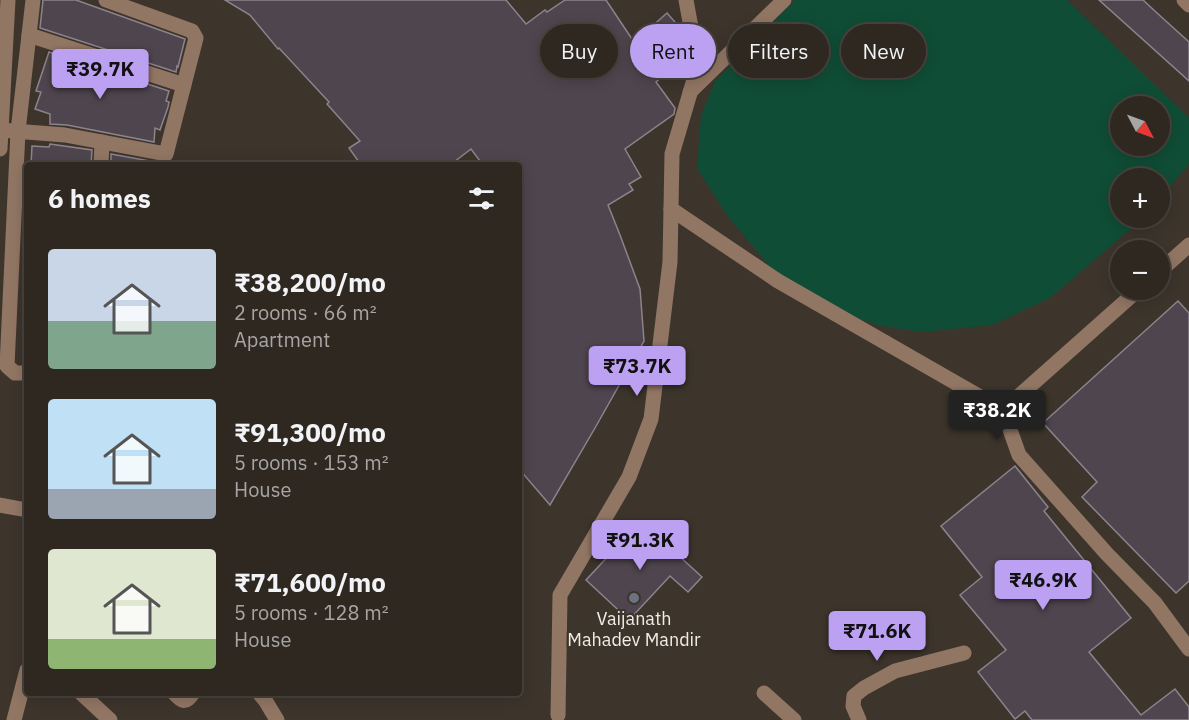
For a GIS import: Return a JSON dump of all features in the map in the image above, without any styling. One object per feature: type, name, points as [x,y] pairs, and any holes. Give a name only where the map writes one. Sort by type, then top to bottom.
[{"type":"street","points":[[0,149],[8,0]]},
{"type":"street","points":[[24,373],[15,373],[7,366],[18,131],[33,0]]},
{"type":"street","points":[[1,130],[65,135],[102,142],[165,159],[196,38],[192,31],[106,0]]},
{"type":"street","points":[[561,718],[560,595],[629,477],[651,419],[670,261],[672,154],[698,66],[686,0]]},
{"type":"street","points":[[689,93],[784,0]]},
{"type":"street","points":[[1184,0],[1189,5]]},
{"type":"street","points":[[29,35],[184,85]]},
{"type":"street","points":[[101,162],[102,142]]},
{"type":"street","points":[[671,209],[778,281],[1003,410],[1019,455],[1107,554],[1155,603],[1189,649]]},
{"type":"street","points":[[1170,262],[1189,245]]},
{"type":"street","points":[[11,276],[24,278]]},
{"type":"street","points":[[1003,410],[1127,300]]},
{"type":"street","points":[[0,505],[24,509]]},
{"type":"street","points":[[859,720],[853,706],[855,696],[864,688],[895,671],[964,653]]},
{"type":"street","points":[[16,719],[24,683]]},
{"type":"street","points":[[764,693],[794,720]]},
{"type":"street","points":[[84,696],[110,720]]},
{"type":"street","points":[[177,696],[185,701],[190,696]]},
{"type":"street","points":[[262,696],[277,720]]},
{"type":"green space","points":[[795,0],[1067,0],[1166,96],[1110,96],[1110,156],[1170,156],[1170,100],[1189,118],[1189,164],[1170,186],[1170,168],[1110,168],[1110,228],[1132,228],[1118,240],[1110,240],[1110,247],[1050,298],[992,325],[922,332],[881,326],[803,301],[765,261],[726,214],[697,168],[701,116],[715,81],[728,68],[728,78],[829,78],[829,24],[771,24]]},
{"type":"building","points":[[43,0],[76,0],[185,39],[176,72],[40,28]]},
{"type":"building","points":[[225,0],[506,0],[526,24],[545,10],[547,12],[565,0],[606,0],[630,36],[630,78],[661,78],[656,82],[675,108],[674,114],[625,149],[641,177],[629,184],[633,190],[608,205],[640,289],[644,341],[550,505],[522,472],[522,162],[481,162],[471,149],[454,162],[359,162],[349,148],[360,141],[327,104],[329,102],[278,49],[250,15]]},
{"type":"building","points":[[1099,0],[1143,0],[1189,42],[1189,81]]},
{"type":"building","points":[[667,13],[677,24],[654,24]]},
{"type":"building","points":[[49,52],[169,91],[166,101],[169,102],[168,107],[160,130],[155,128],[154,142],[67,125],[50,124],[50,114],[35,109],[41,92],[36,91]]},
{"type":"building","points":[[50,144],[92,150],[91,162],[31,162],[32,146],[49,147]]},
{"type":"building","points":[[111,154],[150,161],[150,162],[111,162]]},
{"type":"building","points":[[1178,301],[1189,313],[1189,581],[1176,593],[1082,497],[1097,482],[1043,423]]},
{"type":"building","points":[[1015,466],[1048,507],[1044,511],[1131,618],[1089,652],[1141,715],[1175,689],[1189,707],[1189,720],[1032,720],[1025,711],[1015,719],[978,672],[1006,650],[960,595],[982,577],[941,526]]},
{"type":"building","points":[[641,521],[702,577],[688,592],[670,576],[629,620],[586,580]]},
{"type":"place","name":"Vaijanath Mahadev Mandir","points":[[634,598]]}]
